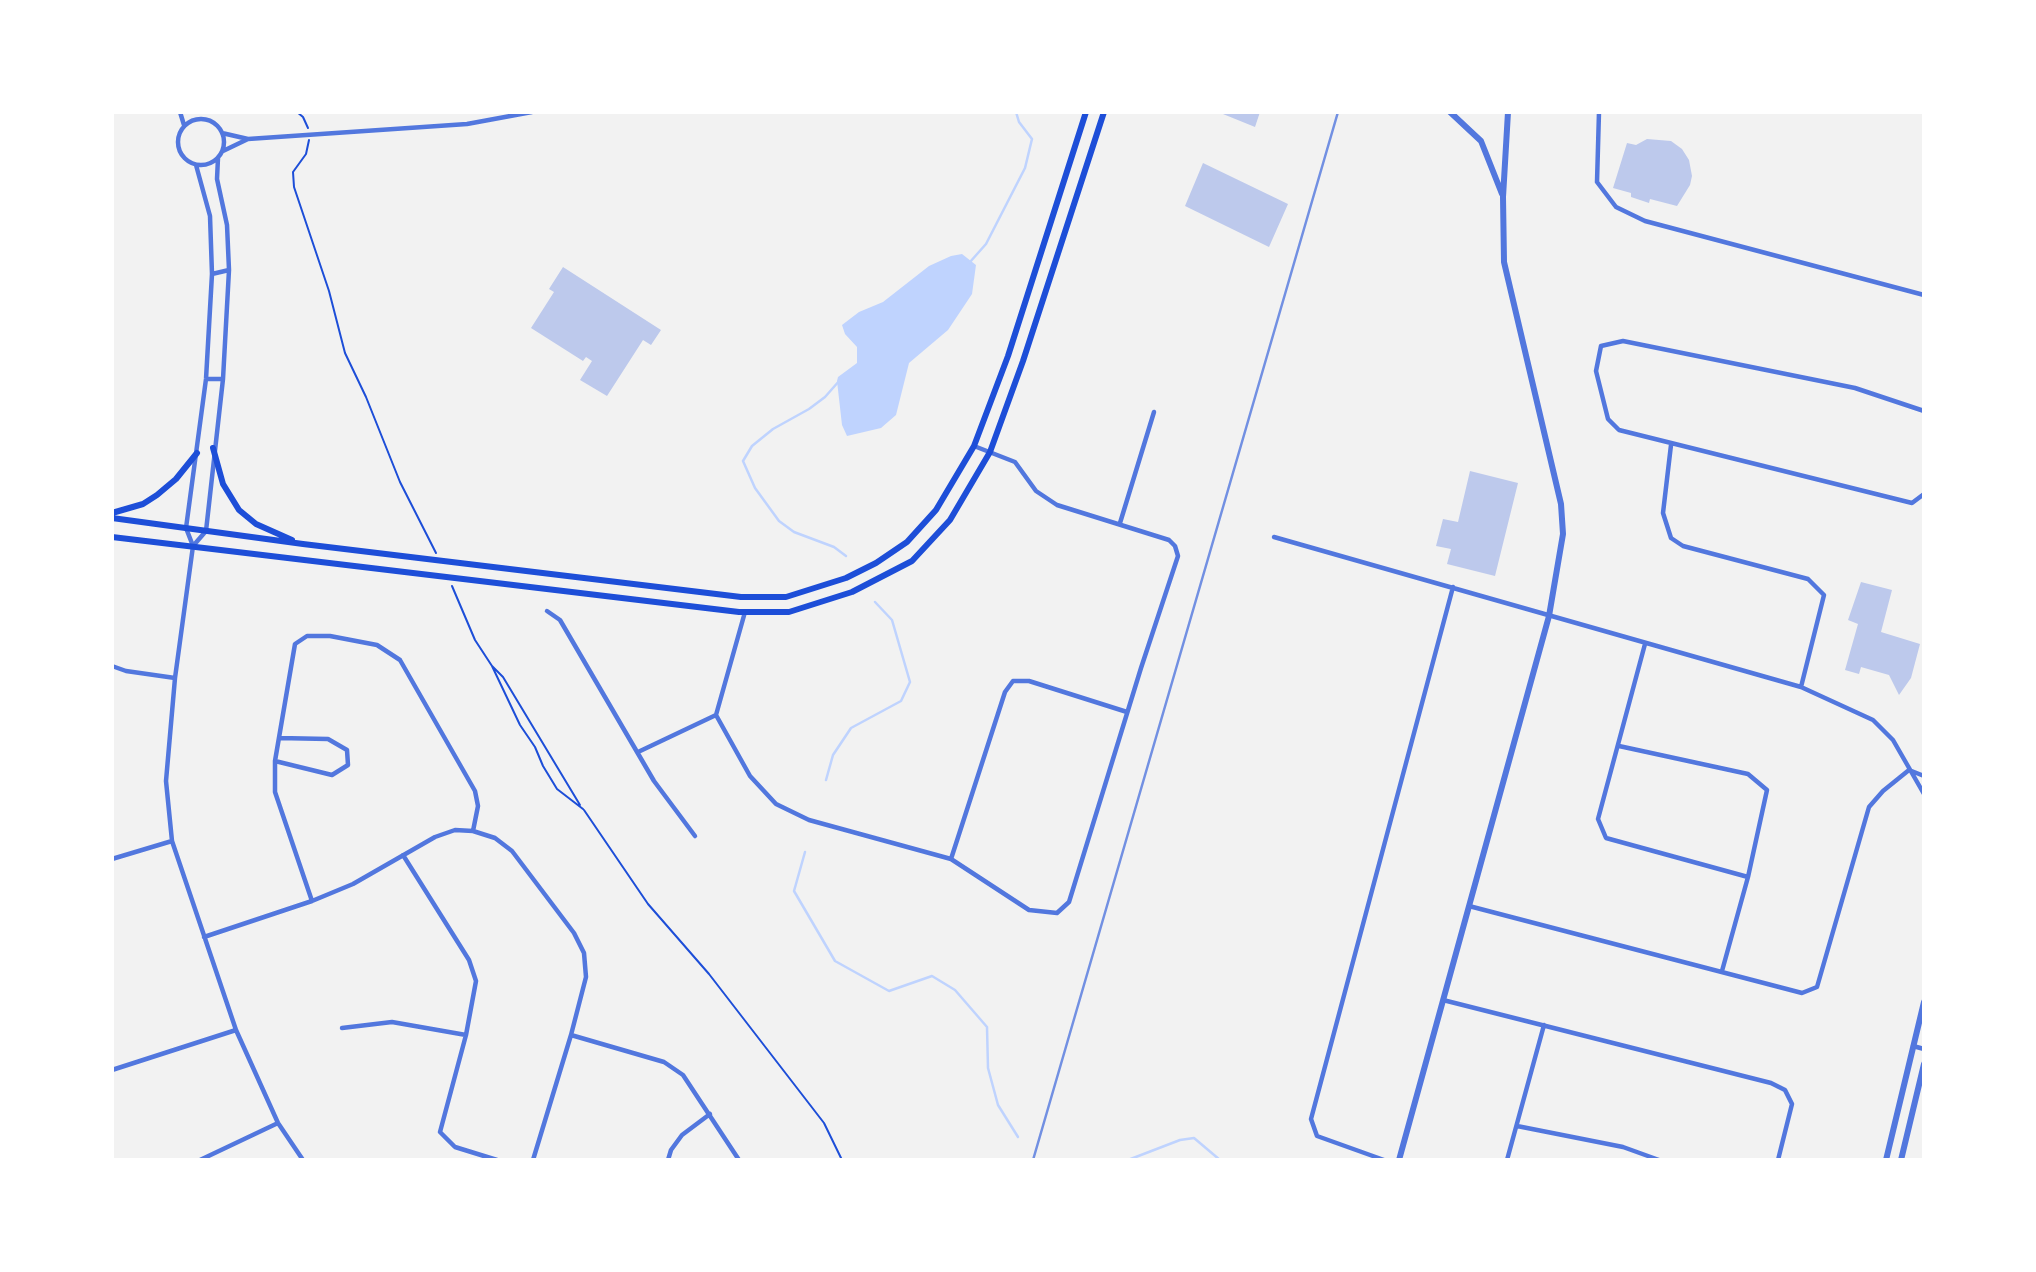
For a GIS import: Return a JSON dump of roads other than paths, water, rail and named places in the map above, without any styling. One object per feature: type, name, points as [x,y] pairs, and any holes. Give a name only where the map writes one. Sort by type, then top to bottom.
[{"type":"main road","points":[[112,515],[303,544],[741,597],[786,597],[846,578],[876,564],[907,542],[936,510],[974,446],[1008,356],[1086,112]]},
{"type":"main road","points":[[112,537],[745,612],[789,612],[852,592],[912,561],[950,520],[990,452],[1023,361],[1104,112]]},
{"type":"main road","points":[[214,448],[223,484],[239,510],[256,524],[303,544]]},
{"type":"main road","points":[[112,515],[157,495],[176,479],[197,453]]},
{"type":"street","points":[[180,112],[184,125]]},
{"type":"street","points":[[199,112],[204,119]]},
{"type":"street","points":[[222,133],[248,139],[467,124],[532,112]]},
{"type":"street","points":[[1450,112],[1481,141],[1503,197]]},
{"type":"street","points":[[1399,1160],[1549,617],[1563,534],[1561,504],[1504,262],[1503,197],[1508,112]]},
{"type":"street","points":[[1600,112],[1597,182],[1616,207],[1646,221],[1924,295]]},
{"type":"street","points":[[204,119],[217,125],[224,145],[218,158],[208,164],[196,165],[184,159],[177,146],[184,125],[204,119]]},
{"type":"street","points":[[222,152],[248,139]]},
{"type":"street","points":[[193,546],[206,531],[223,379],[229,270],[226,225],[217,179],[218,158]]},
{"type":"street","points":[[196,165],[210,216],[212,274],[206,379],[186,528],[193,546],[174,678],[166,781],[172,841],[236,1030],[278,1123],[303,1160]]},
{"type":"street","points":[[212,274],[229,270]]},
{"type":"street","points":[[1924,411],[1855,388],[1623,341],[1601,346],[1596,371],[1608,419],[1619,430],[1912,503],[1924,494]]},
{"type":"street","points":[[206,379],[223,379]]},
{"type":"street","points":[[1120,523],[1154,412]]},
{"type":"street","points":[[1671,445],[1663,513],[1671,538],[1683,546],[1808,579],[1824,595],[1801,687]]},
{"type":"street","points":[[745,612],[716,715],[750,776],[776,804],[810,820],[951,859],[1029,910],[1057,913],[1069,902],[1178,556],[1175,546],[1169,540],[1057,505],[1036,491],[1015,462],[974,446]]},
{"type":"street","points":[[1274,537],[1801,687],[1874,720],[1893,740],[1924,794]]},
{"type":"street","points":[[1384,1160],[1317,1136],[1311,1119],[1453,587]]},
{"type":"street","points":[[547,611],[561,620],[654,781],[695,836]]},
{"type":"street","points":[[312,901],[275,792],[275,761],[295,644],[307,636],[330,636],[377,645],[400,660],[475,791],[478,806],[473,831]]},
{"type":"street","points":[[1645,644],[1598,819],[1606,838],[1748,877]]},
{"type":"street","points":[[112,666],[126,671],[174,678]]},
{"type":"street","points":[[951,859],[1005,692],[1013,681],[1029,681],[1127,712]]},
{"type":"street","points":[[638,752],[716,715]]},
{"type":"street","points":[[275,761],[332,775],[348,765],[347,750],[328,739],[279,738]]},
{"type":"street","points":[[1619,747],[1748,774],[1767,790],[1748,877],[1722,971]]},
{"type":"street","points":[[1469,906],[1802,993],[1817,987],[1869,807],[1883,791],[1909,770]]},
{"type":"street","points":[[1909,770],[1924,776]]},
{"type":"street","points":[[204,937],[354,884],[435,837],[455,830],[473,831],[495,838],[512,851],[573,933],[584,953],[586,977],[533,1160]]},
{"type":"street","points":[[112,859],[172,841]]},
{"type":"street","points":[[403,855],[469,960],[476,981],[466,1035],[440,1132],[455,1147],[497,1160]]},
{"type":"street","points":[[1443,999],[1771,1083],[1785,1090],[1792,1104],[1778,1160]]},
{"type":"street","points":[[1886,1160],[1924,1002]]},
{"type":"street","points":[[342,1028],[392,1022],[466,1035]]},
{"type":"street","points":[[1507,1160],[1544,1025]]},
{"type":"street","points":[[112,1070],[236,1030]]},
{"type":"street","points":[[571,1035],[664,1062],[682,1075],[739,1160]]},
{"type":"street","points":[[1913,1046],[1924,1049]]},
{"type":"street","points":[[1901,1160],[1924,1064]]},
{"type":"street","points":[[668,1160],[671,1150],[682,1135],[710,1114]]},
{"type":"street","points":[[200,1160],[278,1123]]},
{"type":"street","points":[[1517,1126],[1623,1147],[1659,1160]]},
{"type":"water","points":[[962,254],[976,265],[972,294],[948,330],[909,363],[896,415],[881,428],[847,436],[842,425],[837,381],[838,377],[857,363],[857,347],[845,334],[842,325],[859,312],[883,302],[929,266]]},
{"type":"waterway","points":[[970,262],[986,244],[1025,168],[1032,139],[1019,122],[1016,112]]},
{"type":"waterway","points":[[840,380],[825,397],[773,429],[752,446],[743,461],[755,488],[779,521],[794,532],[834,547],[846,556]]},
{"type":"waterway","points":[[826,780],[833,755],[851,728],[901,701],[910,682],[892,620],[875,602]]},
{"type":"waterway","points":[[805,852],[794,891],[835,961],[889,991],[932,976],[955,990],[987,1027],[988,1068],[998,1105],[1018,1137]]},
{"type":"waterway","points":[[1128,1160],[1180,1140],[1194,1138],[1220,1160]]},
{"type":"railway","points":[[1033,1160],[1338,112]]}]
